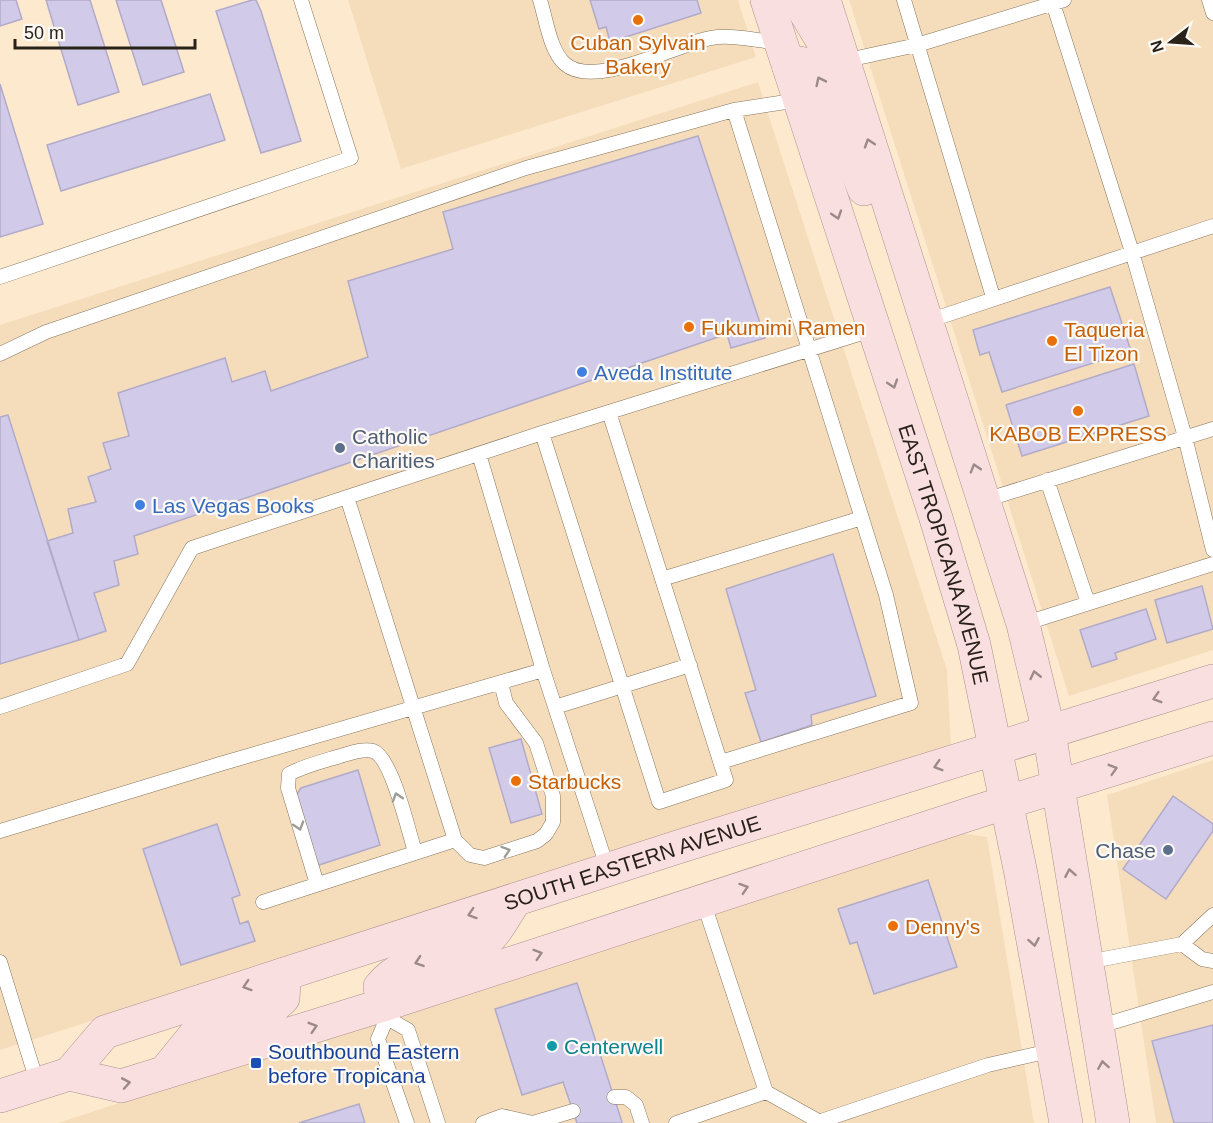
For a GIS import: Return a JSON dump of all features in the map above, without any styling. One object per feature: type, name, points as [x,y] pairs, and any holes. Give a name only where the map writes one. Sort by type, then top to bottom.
[{"type":"main road","name":"EAST TROPICANA AVENUE","points":[[767,0],[875,329],[974,645],[1054,1050],[1066,1123]]},
{"type":"main road","points":[[798,0],[815,32],[829,50],[843,61]]},
{"type":"main road","points":[[824,0],[1023,624],[1049,732],[1113,1123]]},
{"type":"main road","points":[[785,55],[799,63],[810,65],[820,79],[869,201],[892,249],[915,286]]},
{"type":"main road","name":"SOUTH EASTERN AVENUE","points":[[69,1074],[105,1032],[608,870],[1213,681]]},
{"type":"main road","points":[[0,1096],[69,1074],[121,1086],[385,1011],[703,901],[1005,802],[1213,738]]},
{"type":"main road","points":[[385,1011],[380,987],[389,975],[411,964],[488,940],[515,900]]},
{"type":"main road","points":[[165,1072],[195,1035],[268,1012],[283,998],[285,974]]},
{"type":"lane","points":[[0,277],[351,158],[301,0]]},
{"type":"lane","points":[[540,0],[558,56],[566,65],[582,72],[607,70],[713,38],[785,55]]},
{"type":"lane","points":[[904,0],[993,297]]},
{"type":"lane","points":[[1209,0],[1213,13]]},
{"type":"lane","points":[[843,61],[917,45],[1056,1],[1185,437],[1213,550]]},
{"type":"lane","points":[[0,354],[46,333],[515,172],[734,110],[799,100]]},
{"type":"lane","points":[[721,762],[911,704],[886,595],[734,110]]},
{"type":"lane","points":[[928,321],[993,297],[1213,226]]},
{"type":"lane","points":[[0,707],[127,664],[192,548],[542,433],[875,329]]},
{"type":"lane","points":[[542,433],[659,802],[726,780],[609,412]]},
{"type":"lane","points":[[985,500],[1213,429]]},
{"type":"lane","points":[[479,454],[543,670],[608,870]]},
{"type":"lane","points":[[1047,480],[1088,603]]},
{"type":"lane","points":[[347,497],[455,840],[470,855],[484,858],[537,841],[546,834],[553,822],[553,796],[536,743],[506,703],[501,683]]},
{"type":"lane","points":[[662,579],[862,518]]},
{"type":"lane","points":[[1023,624],[1213,564]]},
{"type":"lane","points":[[555,707],[690,665]]},
{"type":"lane","points":[[0,831],[543,670]]},
{"type":"lane","points":[[317,884],[288,788],[289,774],[302,767],[360,751],[374,752],[384,760],[393,781],[415,852]]},
{"type":"lane","points":[[263,902],[455,840]]},
{"type":"lane","points":[[703,901],[766,1092],[822,1122],[988,1065],[1054,1050]]},
{"type":"lane","points":[[1086,962],[1182,944],[1213,915]]},
{"type":"lane","points":[[1182,944],[1202,959],[1213,961]]},
{"type":"lane","points":[[0,962],[38,1084]]},
{"type":"lane","points":[[1097,1028],[1213,992]]},
{"type":"lane","points":[[407,1123],[378,1039],[385,1011],[408,1030],[438,1123]]},
{"type":"lane","points":[[676,1123],[766,1092]]},
{"type":"lane","points":[[614,1097],[626,1097],[636,1105],[642,1123]]},
{"type":"lane","points":[[483,1123],[502,1116],[533,1123],[573,1111]]},
{"type":"shaded area","points":[[348,0],[738,0],[756,57],[401,169]]},
{"type":"shaded area","points":[[849,0],[1213,0],[1213,650],[1069,696]]},
{"type":"shaded area","points":[[758,82],[947,670],[951,747],[0,1050],[0,325]]},
{"type":"shaded area","points":[[1213,760],[1213,1123],[1156,1123],[1107,795]]},
{"type":"shaded area","points":[[947,831],[987,837],[1034,1123],[58,1123]]},
{"type":"building","points":[[0,0],[16,0],[22,19],[0,26]]},
{"type":"building","points":[[46,0],[90,0],[119,92],[78,105]]},
{"type":"building","points":[[116,0],[161,0],[184,72],[143,85]]},
{"type":"building","points":[[256,0],[261,11],[301,141],[261,153],[216,11]]},
{"type":"building","name":"Cuban Sylvain Bakery","points":[[590,0],[697,0],[701,13],[610,42],[606,27],[599,29]]},
{"type":"building","points":[[0,84],[43,224],[0,237]]},
{"type":"building","points":[[210,94],[225,140],[61,191],[47,145]]},
{"type":"building","points":[[698,136],[765,338],[731,348],[727,334],[134,536],[138,554],[114,561],[119,585],[94,593],[106,631],[79,640],[47,541],[73,533],[68,509],[96,502],[88,477],[111,469],[103,443],[129,436],[118,393],[225,358],[232,382],[265,371],[271,391],[368,357],[348,281],[453,249],[443,212]]},
{"type":"building","name":"Taqueria El Tizon","points":[[1110,287],[1131,351],[1002,392],[989,352],[980,355],[973,330]]},
{"type":"building","name":"KABOB EXPRESS","points":[[1134,364],[1149,416],[1022,456],[1006,405]]},
{"type":"building","points":[[8,415],[79,640],[0,664],[0,417]]},
{"type":"building","points":[[833,554],[876,696],[811,715],[812,725],[761,742],[745,693],[756,690],[726,589]]},
{"type":"building","points":[[1202,586],[1213,629],[1167,643],[1155,600]]},
{"type":"building","points":[[1146,609],[1156,639],[1115,653],[1117,659],[1092,667],[1080,630]]},
{"type":"building","name":"Starbucks","points":[[521,739],[542,814],[511,823],[489,748]]},
{"type":"building","points":[[358,770],[380,845],[316,866],[295,797],[301,788]]},
{"type":"building","name":"Chase","points":[[1173,796],[1213,824],[1213,831],[1166,899],[1123,869]]},
{"type":"building","points":[[217,824],[240,895],[232,898],[240,924],[248,921],[255,941],[181,965],[143,849]]},
{"type":"building","name":"Denny's","points":[[928,880],[957,967],[874,994],[857,942],[850,944],[838,909]]},
{"type":"building","name":"Centerwell","points":[[577,983],[621,1123],[577,1123],[563,1082],[522,1095],[495,1009]]},
{"type":"building","points":[[1213,1025],[1213,1123],[1174,1123],[1152,1041]]},
{"type":"building","points":[[359,1104],[365,1123],[299,1123]]},
{"type":"place","name":"Cuban Sylvain Bakery","points":[[638,20]]},
{"type":"place","name":"Fukumimi Ramen","points":[[689,327]]},
{"type":"place","name":"Taqueria El Tizon","points":[[1052,341]]},
{"type":"place","name":"Aveda Institute","points":[[582,372]]},
{"type":"place","name":"KABOB EXPRESS","points":[[1078,411]]},
{"type":"place","name":"Catholic Charities","points":[[340,448]]},
{"type":"place","name":"Las Vegas Books","points":[[140,505]]},
{"type":"place","name":"Starbucks","points":[[516,781]]},
{"type":"place","name":"Chase","points":[[1168,850]]},
{"type":"place","name":"Denny's","points":[[893,926]]},
{"type":"place","name":"Centerwell","points":[[552,1046]]},
{"type":"place","name":"Southbound Eastern before Tropicana","points":[[256,1063]]}]
